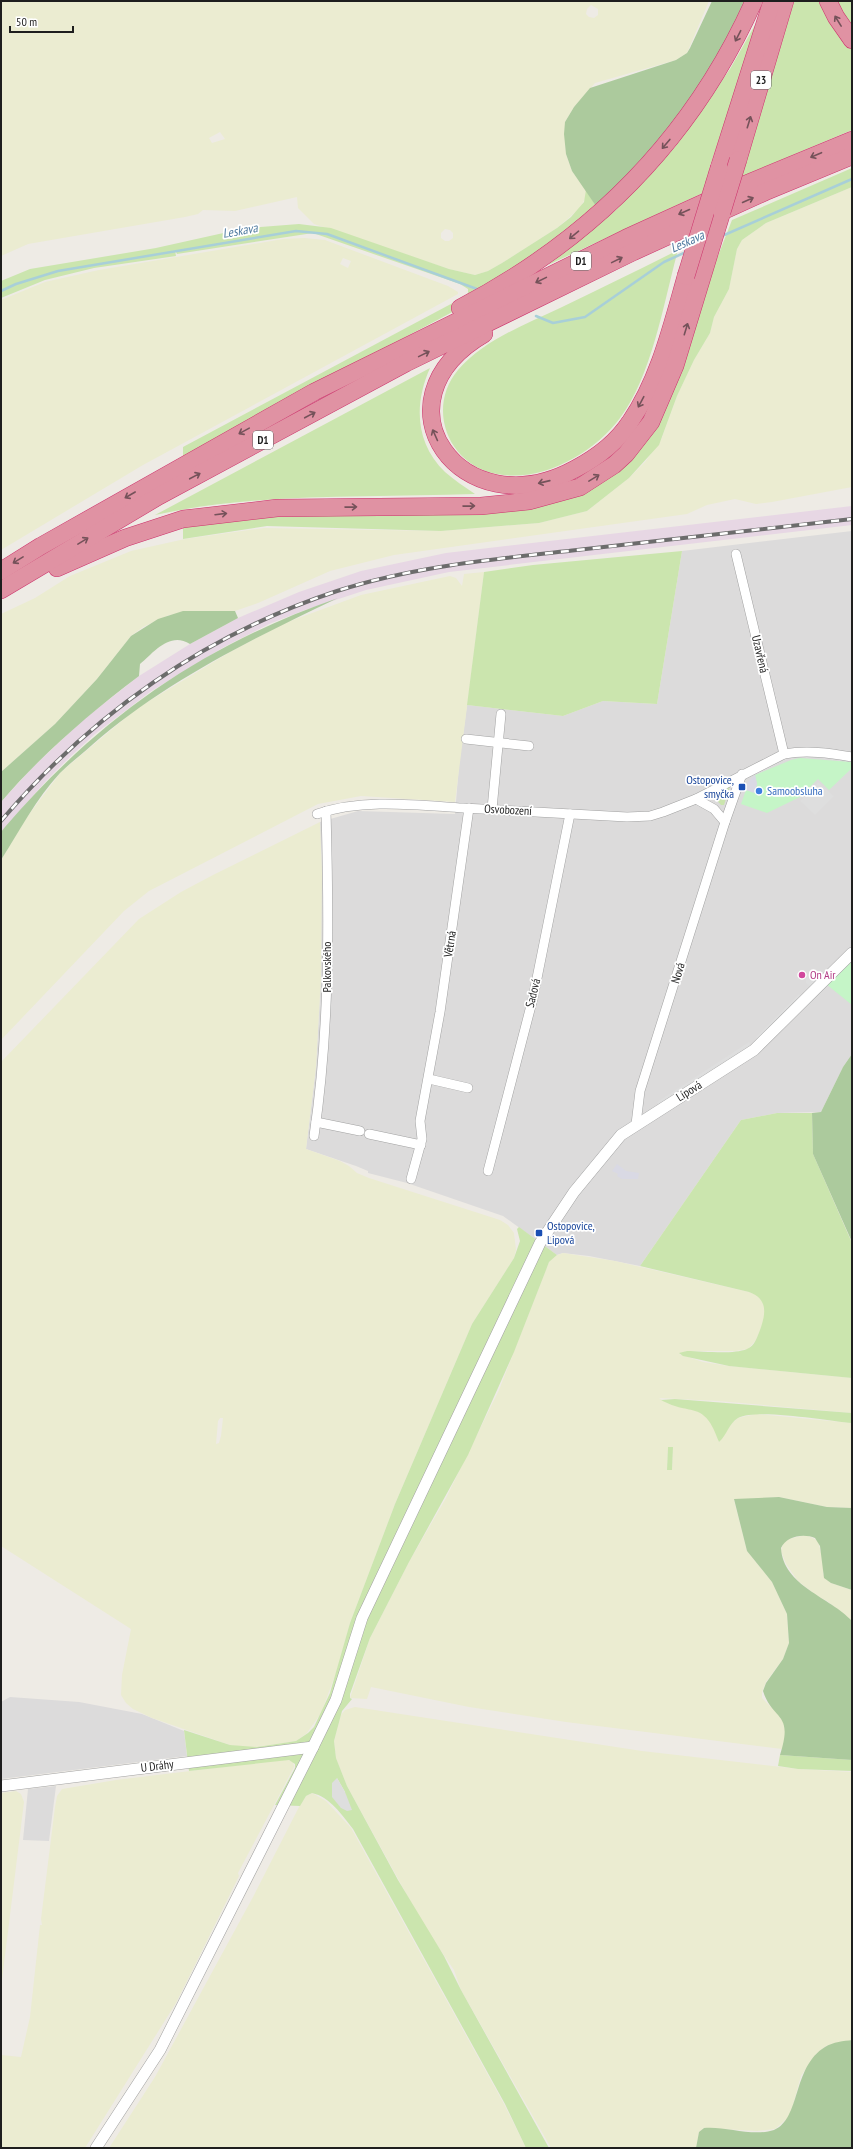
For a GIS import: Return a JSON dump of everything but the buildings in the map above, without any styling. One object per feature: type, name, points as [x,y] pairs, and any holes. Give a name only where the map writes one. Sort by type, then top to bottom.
[{"type":"highway","points":[[314,392],[368,357],[474,301],[536,263],[568,240],[601,212],[653,160],[697,104],[724,63],[754,1]]},
{"type":"highway","name":"23","points":[[532,301],[505,322],[468,344],[441,374],[434,389],[431,416],[432,428],[437,438],[454,463],[473,477],[495,485],[544,483],[567,473],[589,461],[610,445],[630,423],[658,367],[772,1]]},
{"type":"highway","name":"23","points":[[1,595],[76,559],[125,538],[182,519],[277,508],[480,506],[529,501],[580,487],[614,465],[639,440],[651,422],[675,366],[785,1]]},
{"type":"highway","points":[[828,1],[836,17],[852,40]]},
{"type":"highway","name":"D1","points":[[1,571],[48,542],[314,392],[626,238],[736,188],[852,140]]},
{"type":"highway","name":"D1","points":[[1,590],[159,496],[406,363],[532,301],[722,211],[852,156]]},
{"type":"street","name":"Uzavřená","points":[[736,554],[784,754]]},
{"type":"street","points":[[492,809],[497,743],[501,714]]},
{"type":"street","points":[[466,739],[529,746]]},
{"type":"street","name":"Osvobození","points":[[321,812],[342,807],[372,806],[469,808],[570,814],[650,816],[701,799],[742,774],[784,754],[800,751],[852,757]]},
{"type":"street","name":"Nová","points":[[636,1124],[640,1091],[725,818],[742,774]]},
{"type":"street","points":[[701,799],[725,818]]},
{"type":"street","name":"Větrná","points":[[411,1180],[422,1139],[420,1121],[429,1080],[469,808]]},
{"type":"street","name":"Palkovského","points":[[314,1136],[327,1007],[321,812]]},
{"type":"street","name":"Sadová","points":[[488,1171],[533,998],[570,814]]},
{"type":"street","name":"Lípová","points":[[96,2148],[160,2050],[313,1747],[336,1700],[362,1618],[540,1243],[574,1192],[613,1143],[636,1124],[758,1047],[852,953]]},
{"type":"street","points":[[429,1080],[468,1088]]},
{"type":"street","points":[[316,1122],[360,1131]]},
{"type":"street","points":[[369,1134],[420,1145]]},
{"type":"street","name":"U Dráhy","points":[[1,1786],[313,1747]]},
{"type":"shaded area","points":[[852,506],[852,525],[449,572],[366,590],[305,610],[269,624],[224,647],[150,692],[95,734],[70,757],[47,780],[1,832],[1,802],[33,767],[83,720],[139,676],[190,644],[238,618],[299,592],[361,571],[446,553]]},
{"type":"shaded area","points":[[852,531],[852,1054],[843,1067],[821,1112],[777,1113],[741,1120],[640,1266],[589,1256],[563,1253],[557,1255],[503,1216],[407,1183],[368,1173],[368,1171],[356,1166],[306,1149],[316,1067],[321,977],[320,822],[358,811],[455,814],[459,765],[467,705],[563,716],[603,701],[657,704],[682,551]]},
{"type":"shaded area","points":[[755,775],[757,784],[754,793],[746,790],[748,782]]},
{"type":"shaded area","points":[[818,782],[834,796],[815,815],[800,801]]},
{"type":"shaded area","points":[[810,971],[829,973],[815,991],[806,983],[806,977],[810,977]]},
{"type":"shaded area","points":[[799,994],[805,1001],[762,1044],[756,1037]]},
{"type":"shaded area","points":[[749,1042],[754,1050],[661,1109],[657,1102]]},
{"type":"shaded area","points":[[617,1164],[626,1171],[639,1173],[638,1179],[622,1179],[617,1176],[618,1174],[612,1171]]},
{"type":"shaded area","points":[[10,1697],[79,1702],[142,1714],[184,1731],[187,1756],[1,1779],[1,1702]]},
{"type":"shaded area","points":[[337,1778],[345,1792],[352,1810],[347,1811],[341,1808],[332,1797],[332,1783]]},
{"type":"shaded area","points":[[56,1786],[49,1841],[23,1840],[28,1789]]},
{"type":"green space","points":[[1,1],[709,1],[687,53],[676,60],[595,83],[574,107],[565,122],[566,154],[572,171],[586,190],[586,197],[580,208],[557,228],[488,271],[475,275],[449,269],[314,224],[298,208],[297,197],[235,211],[203,210],[198,214],[185,217],[28,244],[1,256]],"holes":[[[591,5],[598,9],[598,15],[594,18],[589,17],[586,14],[587,9]],[[220,132],[225,139],[212,143],[209,138]],[[445,229],[450,230],[453,233],[453,238],[449,241],[445,241],[441,238],[441,233]]]},
{"type":"green space","points":[[712,1],[750,1],[694,101],[598,209],[572,171],[566,154],[564,134],[565,122],[574,107],[590,88],[676,60],[687,53]]},
{"type":"green space","points":[[794,1],[822,1],[852,47],[852,130],[741,177]]},
{"type":"green space","points":[[832,1],[852,1],[852,33]]},
{"type":"green space","points":[[755,25],[756,31],[710,166],[705,192],[548,265],[616,210],[675,147],[730,69]]},
{"type":"green space","points":[[852,168],[852,187],[766,223],[742,240],[737,249],[729,289],[714,317],[710,333],[694,360],[677,396],[659,445],[629,478],[587,511],[539,523],[441,531],[267,526],[183,539],[183,519],[556,494],[626,454],[675,366],[732,220]]},
{"type":"green space","points":[[852,187],[852,487],[756,504],[735,499],[707,505],[687,514],[394,555],[330,571],[258,603],[235,611],[169,615],[143,627],[131,636],[97,679],[55,724],[1,772],[1,614],[35,598],[70,576],[131,551],[185,539],[264,528],[441,531],[539,523],[587,511],[629,478],[645,462],[661,440],[677,396],[694,360],[710,333],[714,317],[729,289],[737,249],[742,240],[766,223]]},
{"type":"green space","points":[[586,190],[598,209],[473,301],[368,357],[183,465],[183,447],[464,297],[468,293],[468,289],[460,284],[313,233],[177,254],[175,250],[176,256],[94,268],[45,280],[1,298],[1,281],[30,269],[156,248],[246,228],[299,224],[331,228],[449,269],[475,275],[488,271],[502,263],[557,228],[571,217],[584,202]]},
{"type":"green space","points":[[304,238],[325,240],[448,286],[458,292],[458,294],[143,465],[1,550],[1,300],[45,282],[99,270],[283,239]],"holes":[[[343,258],[351,261],[348,268],[340,264]]]},
{"type":"green space","points":[[678,250],[656,337],[641,381],[631,401],[609,431],[596,443],[566,462],[532,474],[514,476],[497,474],[480,469],[466,459],[455,447],[447,433],[443,417],[444,401],[448,385],[458,370],[468,359],[505,334]]},
{"type":"green space","points":[[430,368],[421,395],[420,423],[423,436],[435,461],[445,472],[475,494],[274,499],[195,508],[155,515]]},
{"type":"green space","points":[[682,551],[657,704],[603,701],[563,716],[467,705],[484,572],[533,565]]},
{"type":"green space","points":[[484,572],[455,802],[361,796],[318,804],[149,891],[124,911],[1,1040],[1,860],[27,817],[61,772],[136,709],[230,652],[285,623],[361,595],[450,576],[456,578],[462,586],[464,574]]},
{"type":"green space","points":[[338,598],[273,629],[210,663],[149,701],[120,722],[60,773],[51,783],[43,793],[1,860],[1,832],[5,827],[41,788],[78,752],[116,719],[156,689],[197,663],[288,617]]},
{"type":"green space","points":[[183,611],[235,611],[238,618],[190,644],[176,640],[169,641],[157,649],[140,664],[139,676],[102,705],[49,751],[1,802],[1,772],[55,724],[97,679],[131,636],[158,619]]},
{"type":"green space","points":[[800,758],[851,762],[851,769],[829,790],[818,779],[800,797],[767,813],[741,804],[746,790],[754,792],[757,784],[755,775],[791,760]]},
{"type":"green space","points":[[730,786],[724,805],[721,805],[713,796]]},
{"type":"green space","points":[[320,822],[322,873],[321,977],[316,1067],[306,1149],[340,1161],[357,1173],[369,1178],[500,1220],[508,1225],[514,1233],[516,1250],[514,1258],[472,1324],[395,1504],[350,1623],[336,1673],[321,1713],[307,1733],[296,1741],[257,1747],[230,1745],[152,1718],[133,1709],[126,1703],[121,1695],[122,1675],[131,1629],[1,1546],[1,1062],[139,919],[181,892]],"holes":[[[220,1418],[223,1418],[221,1436],[219,1443],[216,1444],[218,1421]]]},
{"type":"green space","points":[[852,960],[852,1005],[826,984]]},
{"type":"green space","points":[[852,1054],[852,1242],[813,1154],[812,1113],[821,1112],[843,1067]]},
{"type":"green space","points":[[777,1113],[812,1113],[813,1154],[852,1243],[852,1378],[729,1366],[683,1356],[679,1353],[687,1351],[734,1352],[750,1348],[755,1341],[762,1324],[764,1307],[760,1298],[749,1292],[640,1266],[741,1120]]},
{"type":"green space","points":[[519,1227],[557,1255],[549,1262],[514,1352],[468,1455],[409,1562],[370,1638],[350,1694],[350,1698],[352,1699],[342,1711],[334,1741],[336,1758],[347,1786],[398,1880],[444,1956],[461,1990],[549,2148],[526,2148],[505,2104],[353,1829],[340,1813],[330,1802],[312,1793],[306,1796],[300,1806],[275,1805],[295,1768],[295,1764],[289,1760],[189,1771],[184,1730],[230,1745],[257,1747],[296,1741],[314,1727],[330,1693],[350,1623],[395,1504],[472,1324],[514,1258],[520,1241],[517,1229]],"holes":[[[337,1778],[345,1792],[341,1808]]]},
{"type":"green space","points":[[563,1253],[615,1261],[749,1292],[757,1295],[762,1301],[765,1308],[765,1318],[756,1340],[748,1349],[735,1351],[687,1351],[679,1354],[703,1362],[729,1366],[852,1378],[852,1413],[718,1401],[659,1398],[669,1404],[693,1409],[704,1414],[714,1427],[719,1442],[732,1423],[738,1418],[756,1414],[852,1423],[852,1508],[827,1507],[779,1497],[734,1500],[747,1551],[772,1582],[787,1614],[789,1643],[783,1659],[766,1682],[762,1692],[762,1698],[783,1719],[786,1733],[782,1749],[566,1722],[469,1707],[371,1687],[367,1699],[350,1698],[370,1638],[409,1562],[446,1498],[499,1390],[549,1262],[557,1255]],"holes":[[[668,1447],[673,1447],[672,1470],[667,1470]]]},
{"type":"green space","points":[[675,1399],[852,1413],[852,1423],[793,1416],[761,1414],[748,1415],[735,1420],[719,1442],[708,1420],[702,1414],[661,1400]]},
{"type":"green space","points":[[668,1447],[673,1447],[672,1470],[667,1470]]},
{"type":"green space","points":[[779,1497],[827,1507],[852,1508],[852,1590],[831,1583],[824,1578],[820,1546],[815,1538],[801,1536],[791,1538],[783,1544],[781,1548],[784,1561],[790,1572],[809,1590],[832,1605],[852,1621],[852,1760],[780,1755],[785,1731],[780,1718],[767,1701],[763,1691],[766,1683],[783,1659],[789,1643],[787,1614],[772,1582],[747,1551],[734,1499]]},
{"type":"green space","points":[[805,1535],[818,1541],[823,1560],[823,1574],[831,1583],[852,1590],[852,1621],[798,1581],[786,1564],[781,1551],[783,1543],[789,1539]]},
{"type":"green space","points":[[355,1707],[642,1751],[798,1769],[852,1772],[852,2040],[826,2046],[816,2054],[801,2076],[790,2116],[775,2129],[757,2131],[704,2128],[699,2132],[696,2148],[551,2148],[461,1990],[454,1970],[424,1926],[347,1786],[336,1758],[334,1741],[341,1715],[345,1710]]},
{"type":"green space","points":[[780,1755],[852,1760],[852,1771],[798,1769],[778,1766]]},
{"type":"green space","points":[[288,1760],[293,1762],[294,1767],[238,1873],[239,1876],[176,2003],[85,2148],[1,2148],[1,2055],[21,2057],[30,2017],[55,1807],[57,1796],[62,1789],[116,1780]]},
{"type":"green space","points":[[16,1791],[21,1794],[24,1802],[1,1988],[1,1793]]},
{"type":"green space","points":[[312,1793],[326,1801],[351,1828],[504,2104],[526,2148],[109,2148],[155,2077],[253,1897],[300,1805],[306,1796]]},
{"type":"green space","points":[[852,2040],[852,2148],[696,2148],[699,2132],[704,2128],[766,2132],[774,2130],[783,2124],[789,2115],[801,2079],[814,2056],[828,2045]]},
{"type":"waterway","name":"Leskava","points":[[722,236],[852,179]]},
{"type":"waterway","name":"Leskava","points":[[1,291],[16,284],[58,271],[296,231],[327,234],[477,289]]},
{"type":"waterway","name":"Leskava","points":[[536,316],[553,323],[585,317],[664,262],[686,252]]},
{"type":"railway","points":[[1,821],[36,782],[73,747],[112,713],[153,683],[196,655],[241,631],[288,609],[337,591],[396,575],[456,564],[852,519]]},
{"type":"place","name":"Ostopovice, smyčka","points":[[742,787]]},
{"type":"place","name":"Samoobsluha","points":[[759,791]]},
{"type":"place","name":"On Air","points":[[802,975]]},
{"type":"place","name":"Ostopovice, Lipová","points":[[539,1233]]}]
